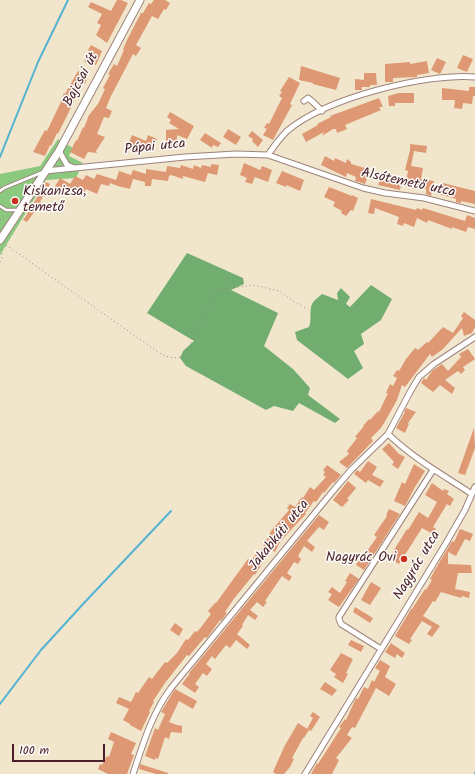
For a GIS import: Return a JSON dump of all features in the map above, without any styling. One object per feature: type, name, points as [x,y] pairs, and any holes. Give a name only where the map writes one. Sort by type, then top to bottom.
[{"type":"main road","name":"Bajcsai út","points":[[0,240],[59,151],[140,0]]},
{"type":"street","points":[[268,155],[276,143],[288,131],[301,122],[322,111],[356,97],[394,86],[448,78],[475,77]]},
{"type":"street","points":[[304,101],[308,98],[322,111]]},
{"type":"street","points":[[59,151],[68,165],[77,169]]},
{"type":"street","name":"Pápai utca","points":[[45,171],[77,169],[185,156],[236,154],[268,155]]},
{"type":"street","name":"Alsótemető utca","points":[[268,155],[374,191],[424,198],[475,211]]},
{"type":"street","name":"Jakabkúti utca","points":[[133,774],[152,720],[166,693],[351,470],[388,434],[410,392],[420,377],[434,364],[475,337]]},
{"type":"street","points":[[388,434],[402,448],[433,470],[472,494]]},
{"type":"street","points":[[382,649],[341,624],[339,619],[433,470]]},
{"type":"street","name":"Nagyrác utca","points":[[305,774],[452,533],[475,487]]},
{"type":"lane","points":[[0,191],[45,171]]},
{"type":"lane","points":[[0,206],[10,211],[20,209]]},
{"type":"path","points":[[0,220],[10,211]]},
{"type":"path","points":[[0,262],[2,257],[2,242],[148,345],[165,356],[174,359],[185,355],[217,290],[254,285],[279,291],[296,303],[308,309]]},
{"type":"green space","points":[[58,139],[73,148],[69,156],[83,163],[76,178],[46,180],[0,255],[0,174],[40,166]]},
{"type":"green space","points":[[187,253],[243,278],[244,284],[231,290],[278,313],[264,346],[293,369],[310,388],[308,395],[340,419],[335,423],[299,403],[293,411],[274,406],[266,410],[186,366],[180,358],[183,351],[194,341],[147,313]]},
{"type":"green space","points":[[371,285],[392,299],[381,320],[361,334],[364,344],[354,351],[363,368],[348,379],[297,340],[295,332],[309,327],[312,304],[322,294],[338,300],[337,293],[341,288],[350,297],[346,304],[350,307]]},
{"type":"building","points":[[117,0],[128,3],[107,43],[96,35],[101,25],[97,23],[102,14],[88,7],[91,2],[111,11]]},
{"type":"building","points":[[154,0],[165,0],[170,3],[158,19],[152,16],[136,45],[141,48],[136,56],[133,54],[111,96],[106,108],[112,111],[109,118],[104,117],[97,134],[105,137],[96,151],[97,153],[88,152],[84,159],[70,152],[83,127],[84,128],[89,115],[98,104],[105,89],[103,88],[110,75],[108,74],[114,64],[117,66],[124,50],[123,49],[141,13],[143,13],[149,3],[151,4]]},
{"type":"building","points":[[91,45],[102,51],[96,65],[84,62],[90,51],[88,50]]},
{"type":"building","points":[[463,55],[473,59],[467,72],[457,68]]},
{"type":"building","points":[[437,58],[446,62],[440,74],[431,70]]},
{"type":"building","points":[[427,61],[429,73],[417,75],[417,77],[393,78],[393,82],[385,82],[385,64],[410,62],[410,64]]},
{"type":"building","points":[[301,66],[340,78],[336,90],[299,80]]},
{"type":"building","points":[[78,71],[88,75],[85,84],[83,83],[58,134],[57,133],[45,156],[33,152],[45,130],[47,131],[64,93],[65,94]]},
{"type":"building","points":[[364,73],[376,73],[377,85],[362,87],[362,90],[355,90],[355,79],[364,80]]},
{"type":"building","points":[[289,77],[300,83],[290,104],[292,105],[273,140],[263,135],[267,129],[264,128],[267,123],[269,124],[282,98],[279,96],[282,92],[280,91]]},
{"type":"building","points":[[469,87],[475,87],[475,96],[473,96],[472,104],[463,103],[462,109],[454,108],[455,100],[442,100],[442,88],[469,91]]},
{"type":"building","points":[[399,93],[414,93],[414,103],[395,103],[395,106],[389,106],[388,96]]},
{"type":"building","points":[[379,98],[383,107],[379,107],[381,110],[345,125],[347,129],[337,133],[336,129],[333,129],[322,136],[324,132],[306,142],[302,134],[331,117],[330,116]]},
{"type":"building","points":[[170,112],[194,126],[187,139],[177,135],[177,145],[173,145],[174,148],[166,148],[166,130],[179,129],[169,123],[171,120],[167,117]]},
{"type":"building","points":[[228,129],[241,137],[236,145],[223,137]]},
{"type":"building","points":[[252,131],[263,140],[258,147],[252,141],[253,139],[248,136]]},
{"type":"building","points":[[205,133],[221,143],[218,147],[213,145],[212,148],[200,140]]},
{"type":"building","points":[[132,135],[146,141],[148,135],[157,139],[152,150],[139,145],[136,152],[127,148]]},
{"type":"building","points":[[410,144],[427,146],[426,153],[414,151],[411,166],[423,168],[421,179],[434,181],[433,188],[441,190],[443,183],[475,191],[475,204],[461,201],[461,203],[456,202],[456,199],[432,192],[431,196],[426,194],[426,189],[416,187],[415,189],[401,185],[400,190],[378,185],[381,175],[406,181],[408,171],[405,170]]},
{"type":"building","points":[[325,156],[334,161],[335,158],[346,163],[347,159],[351,162],[351,164],[365,168],[363,175],[368,176],[365,184],[355,181],[356,177],[347,173],[346,177],[321,165]]},
{"type":"building","points":[[244,163],[260,170],[262,166],[272,170],[268,182],[255,177],[252,184],[245,182],[247,178],[240,175]]},
{"type":"building","points":[[211,164],[219,165],[217,175],[208,173],[205,182],[183,176],[183,179],[171,175],[169,176],[168,181],[152,179],[151,186],[145,186],[145,182],[133,179],[130,189],[110,183],[109,186],[101,184],[97,194],[86,189],[84,193],[76,189],[74,193],[71,191],[69,194],[62,191],[61,193],[54,188],[60,178],[70,184],[75,176],[83,180],[86,175],[94,179],[97,174],[116,180],[119,171],[131,175],[133,170],[146,174],[146,169],[166,172],[167,166],[180,168],[181,165],[193,169],[194,165],[201,168],[202,165],[211,167]]},
{"type":"building","points":[[282,171],[304,180],[300,191],[286,185],[286,187],[276,183]]},
{"type":"building","points":[[46,182],[50,184],[40,202],[44,204],[40,209],[38,207],[27,222],[23,220],[34,204]]},
{"type":"building","points":[[329,187],[358,198],[353,211],[351,210],[346,216],[341,213],[342,211],[333,206],[335,202],[324,197]]},
{"type":"building","points":[[371,199],[416,210],[417,208],[422,210],[423,208],[465,221],[467,215],[475,218],[475,229],[468,227],[466,232],[452,227],[452,229],[428,220],[427,223],[417,218],[414,227],[404,223],[403,226],[397,224],[399,217],[375,208],[374,214],[368,213]]},
{"type":"building","points":[[464,312],[475,320],[475,327],[472,333],[464,336],[462,328],[443,349],[432,357],[430,354],[405,387],[402,385],[397,400],[387,418],[381,428],[371,438],[373,441],[347,468],[339,462],[349,454],[347,451],[357,438],[355,437],[363,426],[378,411],[379,412],[388,393],[386,393],[390,384],[393,386],[397,378],[393,376],[397,370],[399,371],[415,348],[418,350],[427,342],[428,343],[443,327],[453,333],[463,318],[461,316]]},
{"type":"building","points":[[468,349],[475,359],[463,367],[465,370],[461,374],[458,371],[445,380],[455,388],[452,394],[440,385],[433,392],[421,383],[424,378],[426,380],[432,371],[442,364],[448,371],[461,357],[459,354]]},
{"type":"building","points":[[406,408],[416,412],[408,423],[409,424],[405,433],[396,428]]},
{"type":"building","points":[[474,428],[475,448],[465,475],[458,473]]},
{"type":"building","points":[[389,443],[399,454],[405,457],[398,469],[392,465],[394,462],[382,449]]},
{"type":"building","points":[[368,461],[377,467],[372,475],[384,481],[380,487],[368,480],[366,483],[354,474],[357,470],[360,472]]},
{"type":"building","points":[[414,464],[425,471],[405,506],[394,501],[402,482],[405,484]]},
{"type":"building","points":[[327,465],[341,475],[324,493],[323,492],[316,502],[314,501],[305,513],[306,514],[281,540],[275,552],[271,550],[255,575],[254,574],[233,600],[225,612],[227,613],[221,621],[220,620],[207,638],[205,637],[189,656],[187,655],[165,683],[153,701],[154,702],[149,711],[150,712],[141,731],[123,720],[129,709],[116,703],[119,697],[131,702],[136,692],[138,693],[149,677],[152,679],[165,662],[167,663],[177,653],[186,639],[188,640],[195,631],[198,631],[211,614],[208,611],[216,603],[248,559],[251,561],[258,551],[260,553],[271,531],[289,510],[287,508],[290,504],[295,507],[310,487],[314,490],[326,477],[323,475],[325,472],[323,470]]},
{"type":"building","points":[[348,481],[356,488],[347,499],[349,500],[342,507],[333,500]]},
{"type":"building","points":[[432,483],[443,491],[444,489],[449,491],[447,494],[454,499],[450,506],[447,504],[433,527],[436,529],[433,534],[422,528],[399,564],[389,558],[419,512],[428,518],[437,502],[425,495]]},
{"type":"building","points":[[389,509],[400,514],[364,570],[356,565],[361,556],[363,557],[377,537],[374,535],[387,516],[386,515]]},
{"type":"building","points":[[319,515],[329,522],[324,530],[319,527],[307,541],[315,547],[312,552],[304,546],[298,556],[301,559],[298,564],[294,562],[287,573],[292,577],[289,581],[282,576],[265,601],[267,602],[263,607],[257,602],[250,610],[258,616],[255,620],[248,615],[237,634],[250,645],[247,649],[236,640],[230,648],[226,645],[215,659],[212,656],[206,664],[212,669],[207,676],[203,673],[195,684],[199,687],[195,693],[182,684],[189,673]]},
{"type":"building","points":[[460,529],[473,534],[470,541],[465,539],[456,556],[448,552],[448,564],[471,565],[472,573],[458,573],[455,589],[470,592],[469,598],[462,596],[461,598],[441,592],[423,616],[440,626],[432,637],[427,634],[432,627],[422,621],[410,639],[412,640],[409,644],[395,636],[411,609],[425,589],[426,590],[432,580],[430,579],[436,568],[452,541],[454,542]]},
{"type":"building","points":[[350,573],[359,579],[339,607],[328,600],[332,594],[328,592],[332,587],[340,593],[347,582],[345,581]]},
{"type":"building","points":[[371,582],[381,588],[370,605],[361,600]]},
{"type":"building","points":[[355,607],[373,618],[370,623],[353,612]]},
{"type":"building","points":[[175,623],[183,629],[179,636],[170,630]]},
{"type":"building","points":[[351,640],[364,646],[361,652],[348,645]]},
{"type":"building","points":[[391,643],[405,653],[402,658],[397,654],[395,658],[385,652]]},
{"type":"building","points":[[341,653],[353,659],[343,683],[334,677],[336,674],[330,670]]},
{"type":"building","points":[[380,660],[390,666],[385,677],[396,684],[389,696],[376,688],[355,728],[352,727],[347,735],[352,738],[336,758],[339,760],[332,774],[311,774],[341,728],[339,727],[345,719],[346,720],[356,698],[358,699],[364,687],[368,689],[372,680],[374,682],[380,671],[375,668]]},
{"type":"building","points":[[325,682],[337,690],[332,696],[320,689]]},
{"type":"building","points":[[175,689],[197,701],[193,709],[179,701],[169,722],[182,726],[182,733],[171,732],[169,739],[165,737],[158,759],[155,758],[155,760],[145,756],[155,728],[158,730],[165,714],[161,712]]},
{"type":"building","points":[[313,712],[320,717],[311,731],[309,730],[303,738],[292,758],[294,759],[290,767],[284,774],[276,774],[273,772],[284,747],[298,723],[307,729],[313,718],[310,716]]},
{"type":"building","points":[[111,732],[136,743],[131,754],[134,755],[127,774],[108,774],[98,769],[100,764],[102,765],[107,756],[109,757],[114,742],[108,739]]},
{"type":"building","points":[[140,764],[168,774],[156,774],[139,769]]},
{"type":"waterway","points":[[0,157],[38,62],[68,0]]},
{"type":"waterway","points":[[0,704],[41,650],[171,511]]},
{"type":"place","name":"Kiskanizsa, temető","points":[[15,201]]},
{"type":"place","name":"Nagyrác Ovi","points":[[404,559]]}]
